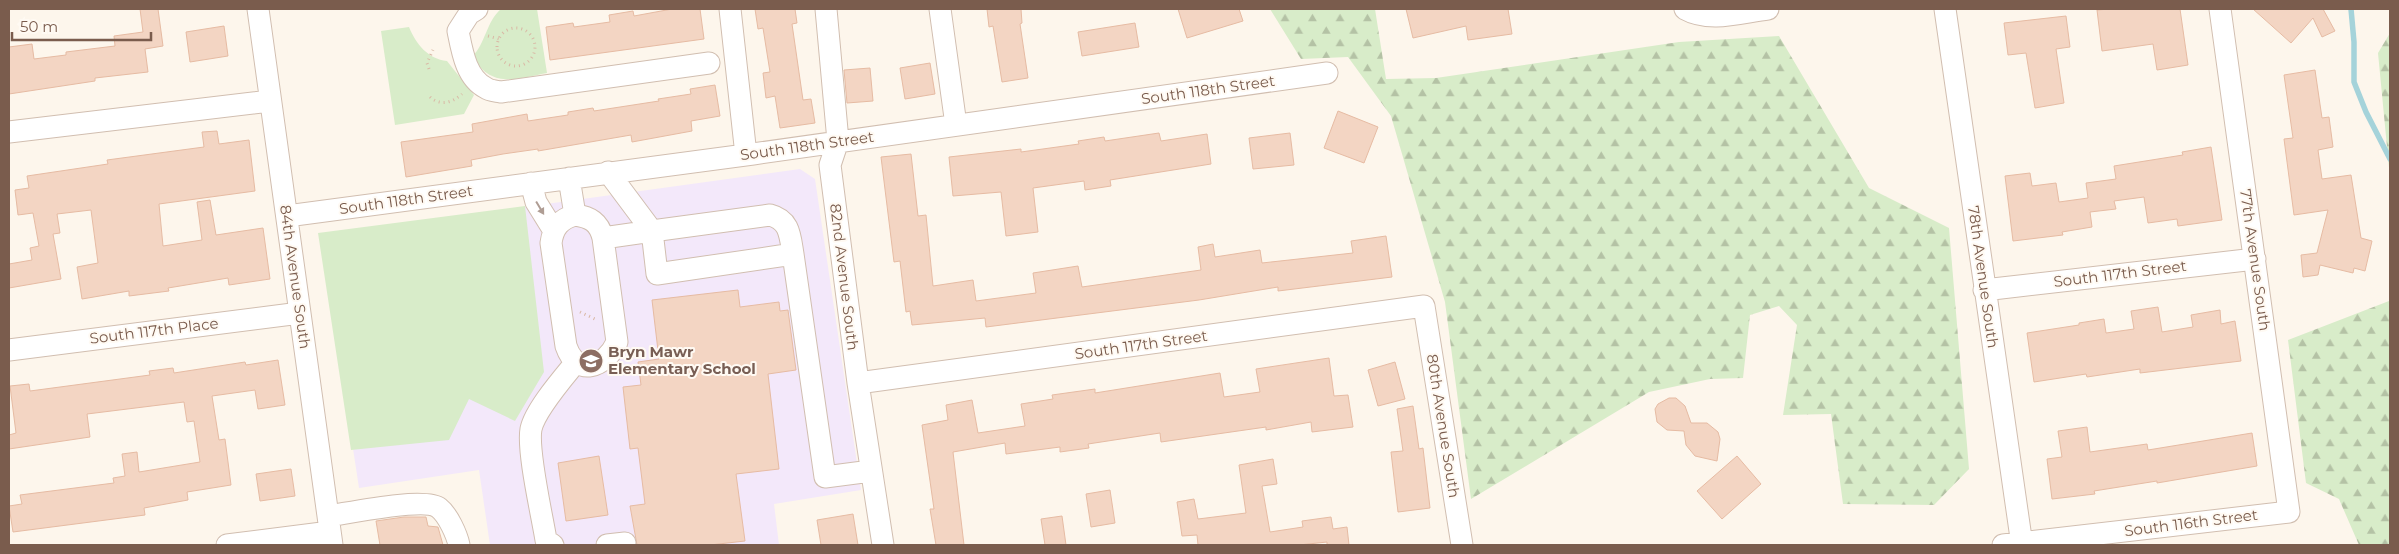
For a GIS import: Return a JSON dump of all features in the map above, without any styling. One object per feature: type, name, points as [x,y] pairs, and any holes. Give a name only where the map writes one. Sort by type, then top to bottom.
[{"type":"street","name":"84th Avenue South","points":[[258,9],[330,531]]},
{"type":"street","points":[[477,9],[470,14],[458,31],[465,62],[485,88],[501,92],[709,63]]},
{"type":"street","points":[[730,9],[746,155]]},
{"type":"street","name":"82nd Avenue South","points":[[826,9],[838,141],[830,165],[858,383],[883,545]]},
{"type":"street","points":[[940,9],[956,125]]},
{"type":"street","points":[[1686,9],[1697,15],[1708,17],[1768,9]]},
{"type":"street","name":"78th Avenue South","points":[[1945,9],[1984,290],[2015,544]]},
{"type":"street","name":"77th Avenue South","points":[[2220,9],[2290,512]]},
{"type":"street","name":"South 118th Street","points":[[287,216],[746,155],[1327,73]]},
{"type":"street","points":[[9,132],[270,101]]},
{"type":"street","points":[[608,172],[652,231],[657,274],[793,254]]},
{"type":"street","points":[[569,178],[575,215]]},
{"type":"street","points":[[531,183],[536,202],[554,231]]},
{"type":"street","points":[[603,238],[770,214],[778,217],[789,229],[825,477],[871,470]]},
{"type":"street","points":[[575,215],[593,219],[603,238],[617,342],[604,361],[596,365],[583,365],[576,362],[569,355],[566,346],[552,243],[554,231],[566,217],[575,215]]},
{"type":"street","name":"South 117th Street","points":[[1984,290],[2255,259]]},
{"type":"street","name":"South 117th Street","points":[[858,383],[1424,306]]},
{"type":"street","name":"80th Avenue South","points":[[1424,306],[1462,545]]},
{"type":"street","name":"South 117th Place","points":[[9,350],[300,313]]},
{"type":"street","points":[[553,545],[546,540],[532,450],[531,429],[548,397],[576,362]]},
{"type":"street","points":[[228,545],[330,531],[423,503],[439,508],[456,533],[459,545]]},
{"type":"street","name":"South 116th Street","points":[[2015,544],[2290,512]]},
{"type":"path","points":[[522,29],[533,38],[535,52],[526,64],[511,66],[500,57],[497,50],[500,39],[507,30],[522,29]]},
{"type":"path","points":[[488,36],[500,39]]},
{"type":"path","points":[[429,69],[428,58],[433,50]]},
{"type":"path","points":[[430,97],[436,102],[451,101],[478,81]]},
{"type":"shaded area","name":"Bryn Mawr Elementary School","points":[[800,169],[815,179],[861,490],[774,504],[779,545],[490,545],[479,470],[359,488],[323,251],[336,233]]},
{"type":"green space","points":[[501,9],[537,9],[547,73],[515,79],[497,78],[488,74],[472,57],[477,51],[492,20]]},
{"type":"green space","points":[[1270,9],[1375,9],[1386,79],[1436,78],[1679,42],[1779,36],[1869,188],[1949,228],[1969,469],[1934,505],[1843,504],[1831,414],[1783,415],[1797,325],[1779,306],[1750,315],[1743,378],[1710,379],[1649,392],[1471,499],[1445,302],[1391,116],[1348,57],[1301,59]]},
{"type":"green space","points":[[409,27],[419,45],[428,54],[447,61],[474,95],[464,114],[395,125],[381,31]]},
{"type":"green space","points":[[2390,33],[2390,178],[2378,53]]},
{"type":"green space","points":[[525,206],[544,372],[515,421],[469,399],[449,440],[351,450],[318,233]]},
{"type":"green space","points":[[2390,213],[2390,545],[2359,545],[2339,499],[2306,483],[2288,340],[2389,301]]},
{"type":"building","points":[[140,9],[158,9],[163,46],[145,49],[148,72],[95,78],[95,81],[9,94],[9,47],[32,44],[34,59],[66,55],[66,52],[115,46],[114,36],[143,32]]},
{"type":"building","points":[[672,9],[700,9],[704,39],[550,60],[546,27],[573,23],[574,27],[610,22],[609,15],[633,11],[634,16]]},
{"type":"building","points":[[755,9],[795,9],[797,23],[792,24],[803,100],[811,99],[815,123],[780,128],[775,96],[766,98],[763,73],[770,72],[763,28],[758,29]]},
{"type":"building","points":[[987,9],[1021,9],[1022,23],[1020,24],[1028,78],[1002,82],[993,26],[989,27]]},
{"type":"building","points":[[1178,9],[1239,9],[1243,21],[1187,38]]},
{"type":"building","points":[[1406,9],[1508,9],[1512,34],[1468,40],[1466,26],[1413,38]]},
{"type":"building","points":[[2180,9],[2188,65],[2157,70],[2153,44],[2102,51],[2097,10]]},
{"type":"building","points":[[2253,9],[2323,9],[2335,31],[2322,37],[2313,18],[2291,43]]},
{"type":"building","points":[[2066,16],[2070,47],[2056,49],[2064,103],[2035,108],[2026,53],[2008,55],[2004,23]]},
{"type":"building","points":[[1135,23],[1139,47],[1082,56],[1078,32]]},
{"type":"building","points":[[224,26],[228,56],[190,62],[186,32]]},
{"type":"building","points":[[930,63],[935,94],[905,99],[900,68]]},
{"type":"building","points":[[870,68],[873,101],[847,103],[844,70]]},
{"type":"building","points":[[2315,70],[2322,118],[2329,117],[2333,147],[2318,150],[2322,179],[2351,175],[2361,238],[2372,241],[2365,271],[2354,268],[2353,273],[2320,265],[2318,275],[2303,277],[2301,255],[2317,253],[2328,210],[2294,215],[2284,139],[2293,138],[2284,75]]},
{"type":"building","points":[[715,85],[720,116],[691,121],[692,131],[632,142],[631,135],[538,151],[538,149],[503,154],[471,160],[472,166],[406,177],[401,142],[473,132],[472,124],[527,114],[528,121],[568,115],[568,112],[593,108],[594,111],[659,101],[658,99],[691,94],[690,89]]},
{"type":"building","points":[[1338,111],[1378,127],[1364,163],[1324,148]]},
{"type":"building","points":[[217,131],[219,144],[249,140],[255,191],[159,204],[163,246],[202,240],[197,202],[210,200],[216,235],[263,228],[270,279],[229,285],[228,278],[168,288],[169,291],[129,296],[129,291],[82,299],[77,267],[98,263],[91,210],[57,214],[60,233],[53,234],[61,279],[9,288],[9,264],[32,260],[30,248],[39,246],[33,213],[18,215],[15,190],[29,188],[27,176],[108,164],[107,160],[204,147],[202,132]]},
{"type":"building","points":[[1159,133],[1161,141],[1207,134],[1211,164],[1110,180],[1111,186],[1085,190],[1084,181],[1033,188],[1038,232],[1006,236],[1001,192],[953,196],[949,157],[1021,149],[1021,152],[1079,144],[1078,141],[1104,137],[1105,141]]},
{"type":"building","points":[[1290,133],[1294,165],[1253,169],[1249,138]]},
{"type":"building","points":[[2211,147],[2222,220],[2178,226],[2177,219],[2148,223],[2144,197],[2114,201],[2116,209],[2090,212],[2092,227],[2062,232],[2063,235],[2013,241],[2005,176],[2030,173],[2032,186],[2056,183],[2059,202],[2088,198],[2086,183],[2116,179],[2114,166],[2183,155],[2182,152]]},
{"type":"building","points":[[911,154],[918,216],[926,215],[933,286],[973,280],[976,301],[1036,293],[1033,273],[1078,266],[1082,287],[1201,270],[1198,247],[1213,244],[1215,257],[1260,250],[1262,263],[1353,253],[1351,241],[1386,236],[1392,277],[1278,291],[1278,287],[1199,300],[986,327],[985,318],[912,325],[910,311],[906,312],[900,261],[894,262],[881,157]]},
{"type":"building","points":[[738,290],[740,307],[779,302],[780,311],[788,310],[796,370],[768,374],[779,469],[736,474],[745,541],[710,545],[637,545],[630,506],[645,504],[638,448],[630,449],[623,387],[641,385],[638,362],[659,359],[652,300]]},
{"type":"building","points":[[2158,307],[2162,332],[2193,327],[2191,315],[2220,310],[2221,324],[2235,321],[2241,361],[2140,373],[2140,369],[2087,377],[2086,374],[2034,382],[2027,333],[2104,319],[2106,333],[2134,329],[2131,311]]},
{"type":"building","points":[[1329,358],[1334,396],[1348,395],[1353,427],[1312,432],[1311,422],[1266,430],[1266,427],[1161,442],[1160,433],[1088,444],[1089,448],[1060,452],[1060,447],[1006,454],[1005,443],[953,452],[964,545],[936,545],[930,509],[934,509],[922,425],[948,420],[946,405],[972,400],[978,433],[1025,426],[1021,404],[1053,399],[1052,395],[1095,389],[1095,393],[1220,373],[1224,397],[1260,392],[1256,369]]},
{"type":"building","points":[[278,360],[285,405],[258,409],[255,390],[212,396],[219,440],[225,439],[231,485],[187,492],[188,500],[144,508],[145,515],[13,532],[9,506],[22,504],[20,495],[114,483],[113,478],[125,476],[122,454],[137,452],[139,472],[200,462],[194,421],[187,422],[184,402],[87,414],[90,437],[9,449],[9,435],[16,433],[10,386],[29,384],[30,391],[150,375],[149,371],[173,368],[174,373],[245,362],[246,365]]},
{"type":"building","points":[[1395,362],[1405,399],[1378,406],[1368,370]]},
{"type":"building","points":[[1669,398],[1676,398],[1685,406],[1691,423],[1707,423],[1718,432],[1720,439],[1717,461],[1695,456],[1686,445],[1684,431],[1667,430],[1657,422],[1655,409],[1658,404]]},
{"type":"building","points":[[1413,406],[1419,449],[1423,448],[1430,508],[1398,512],[1391,452],[1403,451],[1397,409]]},
{"type":"building","points":[[2087,427],[2090,452],[2147,444],[2148,450],[2252,433],[2257,466],[2157,483],[2157,481],[2094,491],[2095,494],[2052,499],[2047,459],[2062,457],[2058,431]]},
{"type":"building","points":[[599,456],[608,515],[566,521],[558,463]]},
{"type":"building","points":[[1737,456],[1761,484],[1722,519],[1697,491]]},
{"type":"building","points":[[1273,459],[1277,484],[1262,486],[1270,532],[1303,527],[1302,521],[1331,517],[1333,529],[1347,527],[1349,545],[1327,545],[1327,542],[1299,545],[1198,545],[1197,535],[1182,536],[1177,502],[1194,499],[1198,519],[1246,513],[1239,465]]},
{"type":"building","points":[[291,469],[295,496],[260,501],[256,474]]},
{"type":"building","points":[[1110,490],[1115,523],[1091,527],[1086,494]]},
{"type":"building","points":[[853,514],[858,545],[821,545],[817,520]]},
{"type":"building","points":[[1062,516],[1066,545],[1045,545],[1041,519]]},
{"type":"building","points":[[404,517],[426,517],[428,526],[438,527],[443,545],[380,545],[376,521]]},
{"type":"waterway","points":[[2351,9],[2354,42],[2354,82],[2366,112],[2390,159]]},
{"type":"place","name":"Bryn Mawr Elementary School","points":[[591,361]]}]
